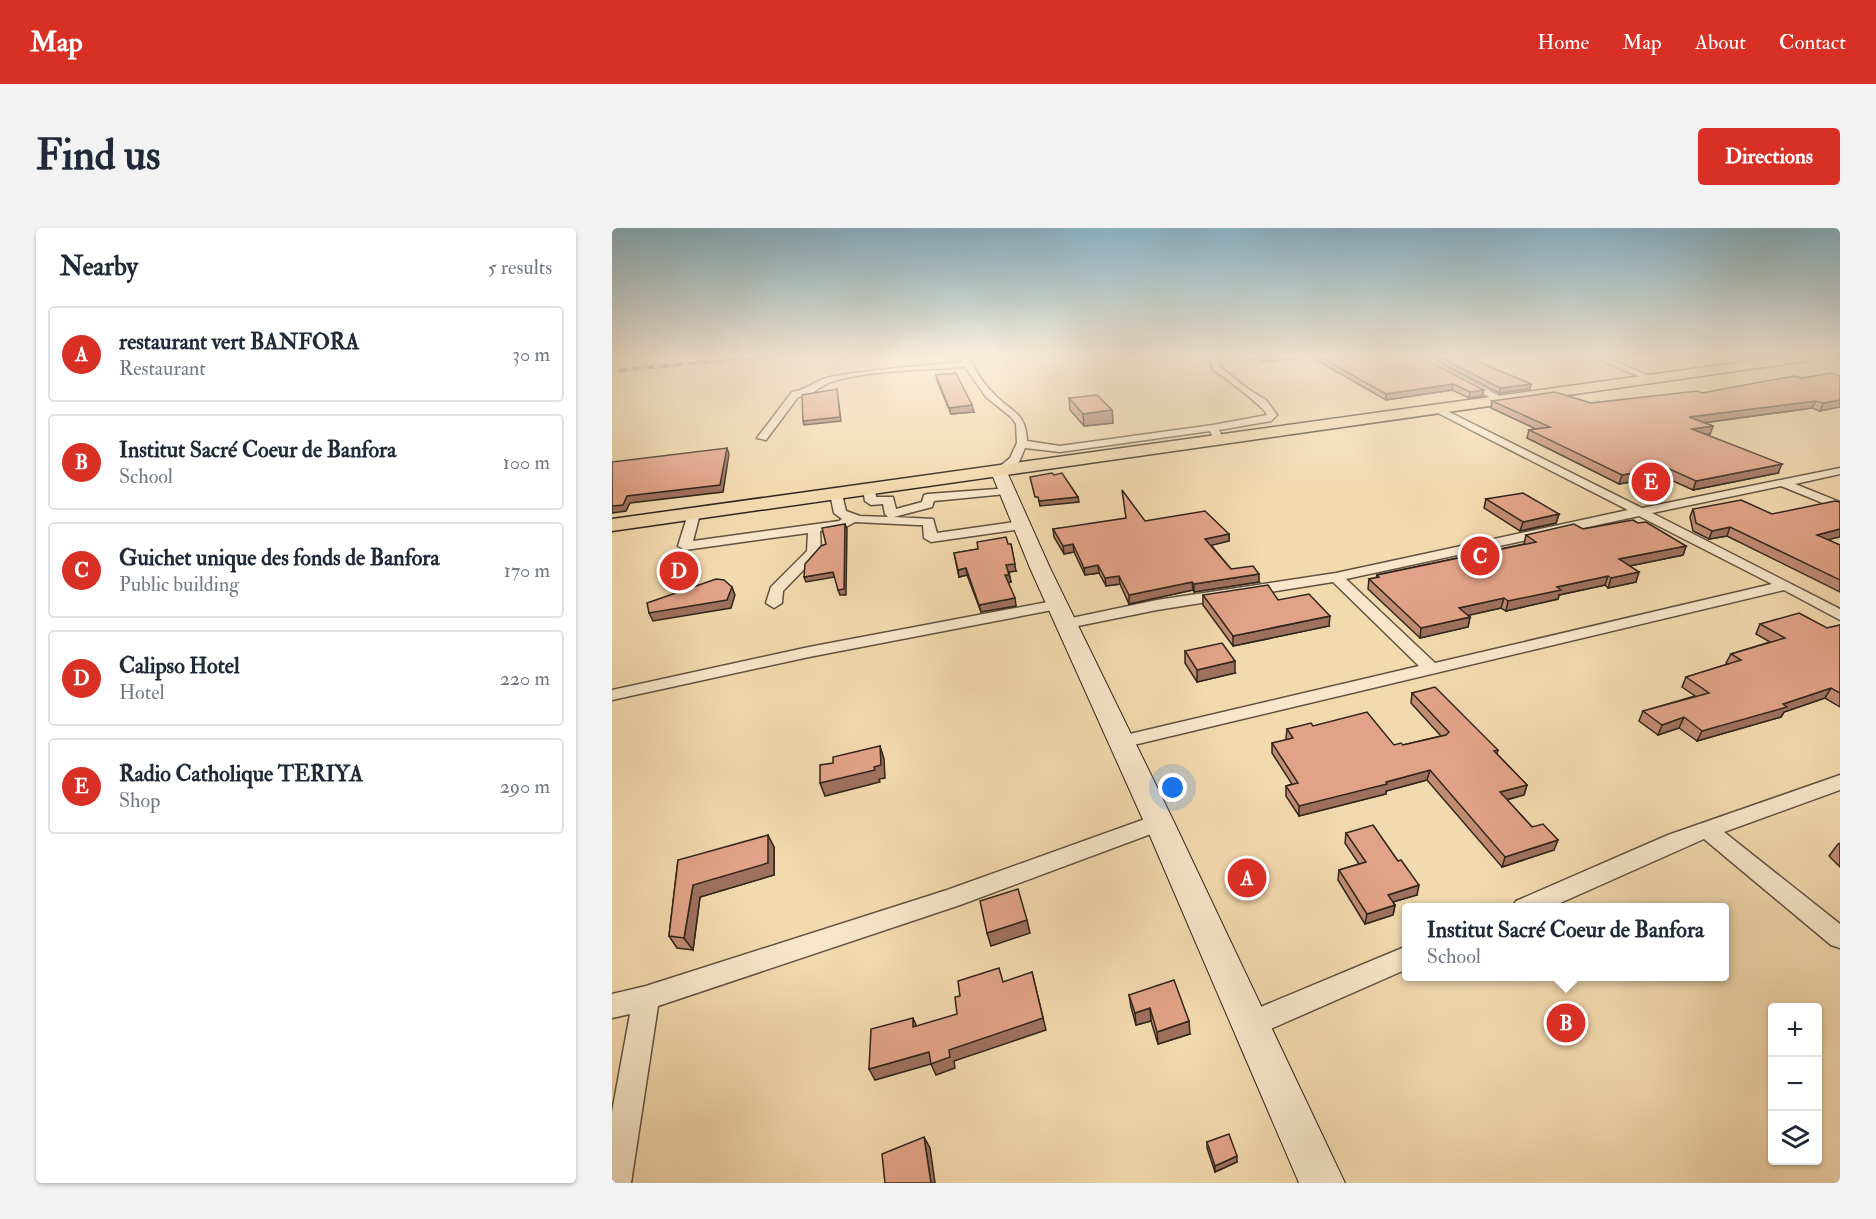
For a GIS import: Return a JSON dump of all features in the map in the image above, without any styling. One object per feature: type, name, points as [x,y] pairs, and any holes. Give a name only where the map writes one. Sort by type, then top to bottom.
[{"type":"highway","points":[[612,525],[869,489],[1003,481],[1216,434],[1437,409],[1490,401]]},
{"type":"main road","points":[[1003,481],[1021,525],[1159,822],[1322,1183]]},
{"type":"street","points":[[762,438],[790,401]]},
{"type":"street","points":[[885,517],[928,504],[928,498],[1003,481],[1022,443],[1022,426],[1011,411],[995,401]]},
{"type":"street","points":[[1022,443],[1034,447],[1060,449],[1216,434],[1268,419],[1272,415],[1271,410],[1262,401]]},
{"type":"street","points":[[1437,409],[1786,585],[1840,615]]},
{"type":"street","points":[[612,695],[809,652],[1063,614],[1157,605],[1336,577],[1530,534],[1840,471]]},
{"type":"street","points":[[1783,483],[1840,506]]},
{"type":"street","points":[[869,489],[871,501],[889,500],[885,517]]},
{"type":"street","points":[[836,494],[840,513],[851,519]]},
{"type":"street","points":[[694,514],[685,546],[842,524],[851,519],[885,517],[929,522],[931,538],[1021,525]]},
{"type":"street","points":[[774,603],[776,590],[814,552],[814,528]]},
{"type":"street","points":[[1336,577],[1432,669]]},
{"type":"street","points":[[1121,742],[1786,585]]},
{"type":"street","points":[[1536,903],[1676,842],[1840,782]]},
{"type":"street","points":[[612,1006],[646,998],[952,898],[1159,822]]},
{"type":"street","points":[[1708,831],[1840,938]]},
{"type":"street","points":[[1249,1025],[1402,959]]},
{"type":"street","points":[[615,1183],[646,998]]},
{"type":"building","points":[[802,401],[838,401],[840,417],[803,421]]},
{"type":"building","points":[[946,401],[970,401],[972,405],[949,408]]},
{"type":"building","points":[[1071,401],[1103,401],[1112,410],[1083,414]]},
{"type":"building","points":[[1492,401],[1583,401],[1591,403],[1612,401],[1837,401],[1823,403],[1816,401],[1689,417],[1713,426],[1692,429],[1782,464],[1696,481],[1665,467],[1622,475],[1529,430],[1550,427]]},
{"type":"building","points":[[727,448],[720,485],[627,496],[623,505],[612,506],[612,462]]},
{"type":"building","points":[[1052,473],[1054,475],[1062,473],[1078,497],[1039,501],[1038,497],[1035,497],[1030,477]]},
{"type":"building","points":[[1122,490],[1145,521],[1205,511],[1229,534],[1205,539],[1231,569],[1253,566],[1259,574],[1194,584],[1192,582],[1129,595],[1119,576],[1105,578],[1098,565],[1084,568],[1073,544],[1063,546],[1053,529],[1126,518]]},
{"type":"building","points":[[1523,493],[1559,514],[1523,522],[1486,499]]},
{"type":"building","points":[[1741,500],[1772,514],[1835,501],[1840,502],[1840,529],[1817,535],[1840,545],[1840,580],[1730,527],[1712,531],[1696,523],[1693,509]]},
{"type":"building","points":[[1633,520],[1638,523],[1646,522],[1686,546],[1619,559],[1639,572],[1557,587],[1561,590],[1508,601],[1504,598],[1459,608],[1470,617],[1421,628],[1369,579],[1379,577],[1377,575],[1536,542],[1526,535],[1574,524],[1583,529]]},
{"type":"building","points":[[845,524],[844,589],[838,590],[833,572],[804,577],[805,564],[821,546],[826,544],[822,528]]},
{"type":"building","points":[[1006,537],[1008,544],[1011,544],[1015,564],[1006,565],[1009,575],[1005,575],[1015,598],[979,605],[966,568],[958,570],[954,553],[978,549],[977,542]]},
{"type":"building","points":[[716,579],[724,580],[732,587],[727,600],[649,613],[647,603]]},
{"type":"building","points":[[1268,585],[1278,600],[1309,594],[1330,616],[1233,636],[1203,595]]},
{"type":"building","points":[[1799,613],[1827,628],[1840,625],[1840,693],[1831,688],[1783,704],[1787,707],[1702,731],[1684,717],[1662,725],[1643,711],[1709,693],[1686,677],[1741,660],[1731,654],[1785,638],[1760,624]]},
{"type":"building","points":[[1222,643],[1235,661],[1197,670],[1185,651]]},
{"type":"building","points":[[1435,687],[1498,750],[1494,751],[1527,785],[1500,792],[1532,827],[1543,824],[1558,840],[1505,857],[1430,770],[1386,782],[1387,784],[1299,806],[1286,786],[1298,783],[1272,743],[1293,738],[1287,729],[1311,723],[1313,726],[1367,712],[1394,745],[1446,735],[1449,732],[1412,693]]},
{"type":"building","points":[[880,746],[881,765],[874,767],[875,770],[820,783],[820,765],[833,763],[833,757]]},
{"type":"building","points":[[1373,825],[1398,861],[1401,860],[1419,885],[1388,895],[1395,905],[1367,914],[1339,870],[1366,862],[1346,833]]},
{"type":"building","points":[[768,835],[768,863],[693,885],[684,938],[669,936],[678,860]]},
{"type":"building","points":[[1018,889],[1027,920],[987,933],[980,901]]},
{"type":"building","points":[[999,968],[1003,982],[1032,972],[1043,1018],[949,1050],[950,1057],[931,1064],[929,1052],[869,1069],[871,1029],[913,1018],[913,1027],[957,1014],[955,997],[960,996],[958,981]]},
{"type":"building","points":[[1174,980],[1189,1021],[1157,1032],[1150,1008],[1135,1013],[1129,995]]},
{"type":"building","points":[[1229,1134],[1237,1156],[1215,1166],[1207,1142]]},
{"type":"building","points":[[924,1137],[931,1183],[885,1183],[882,1154]]},
{"type":"place","name":"Radio Catholique TERIYA","points":[[1651,482]]},
{"type":"place","name":"Guichet unique des fonds de Banfora","points":[[1480,556]]},
{"type":"place","name":"Calipso Hotel","points":[[679,571]]},
{"type":"place","name":"restaurant vert BANFORA","points":[[1247,878]]},
{"type":"place","name":"Institut Sacré Coeur de Banfora","points":[[1566,1023]]}]
